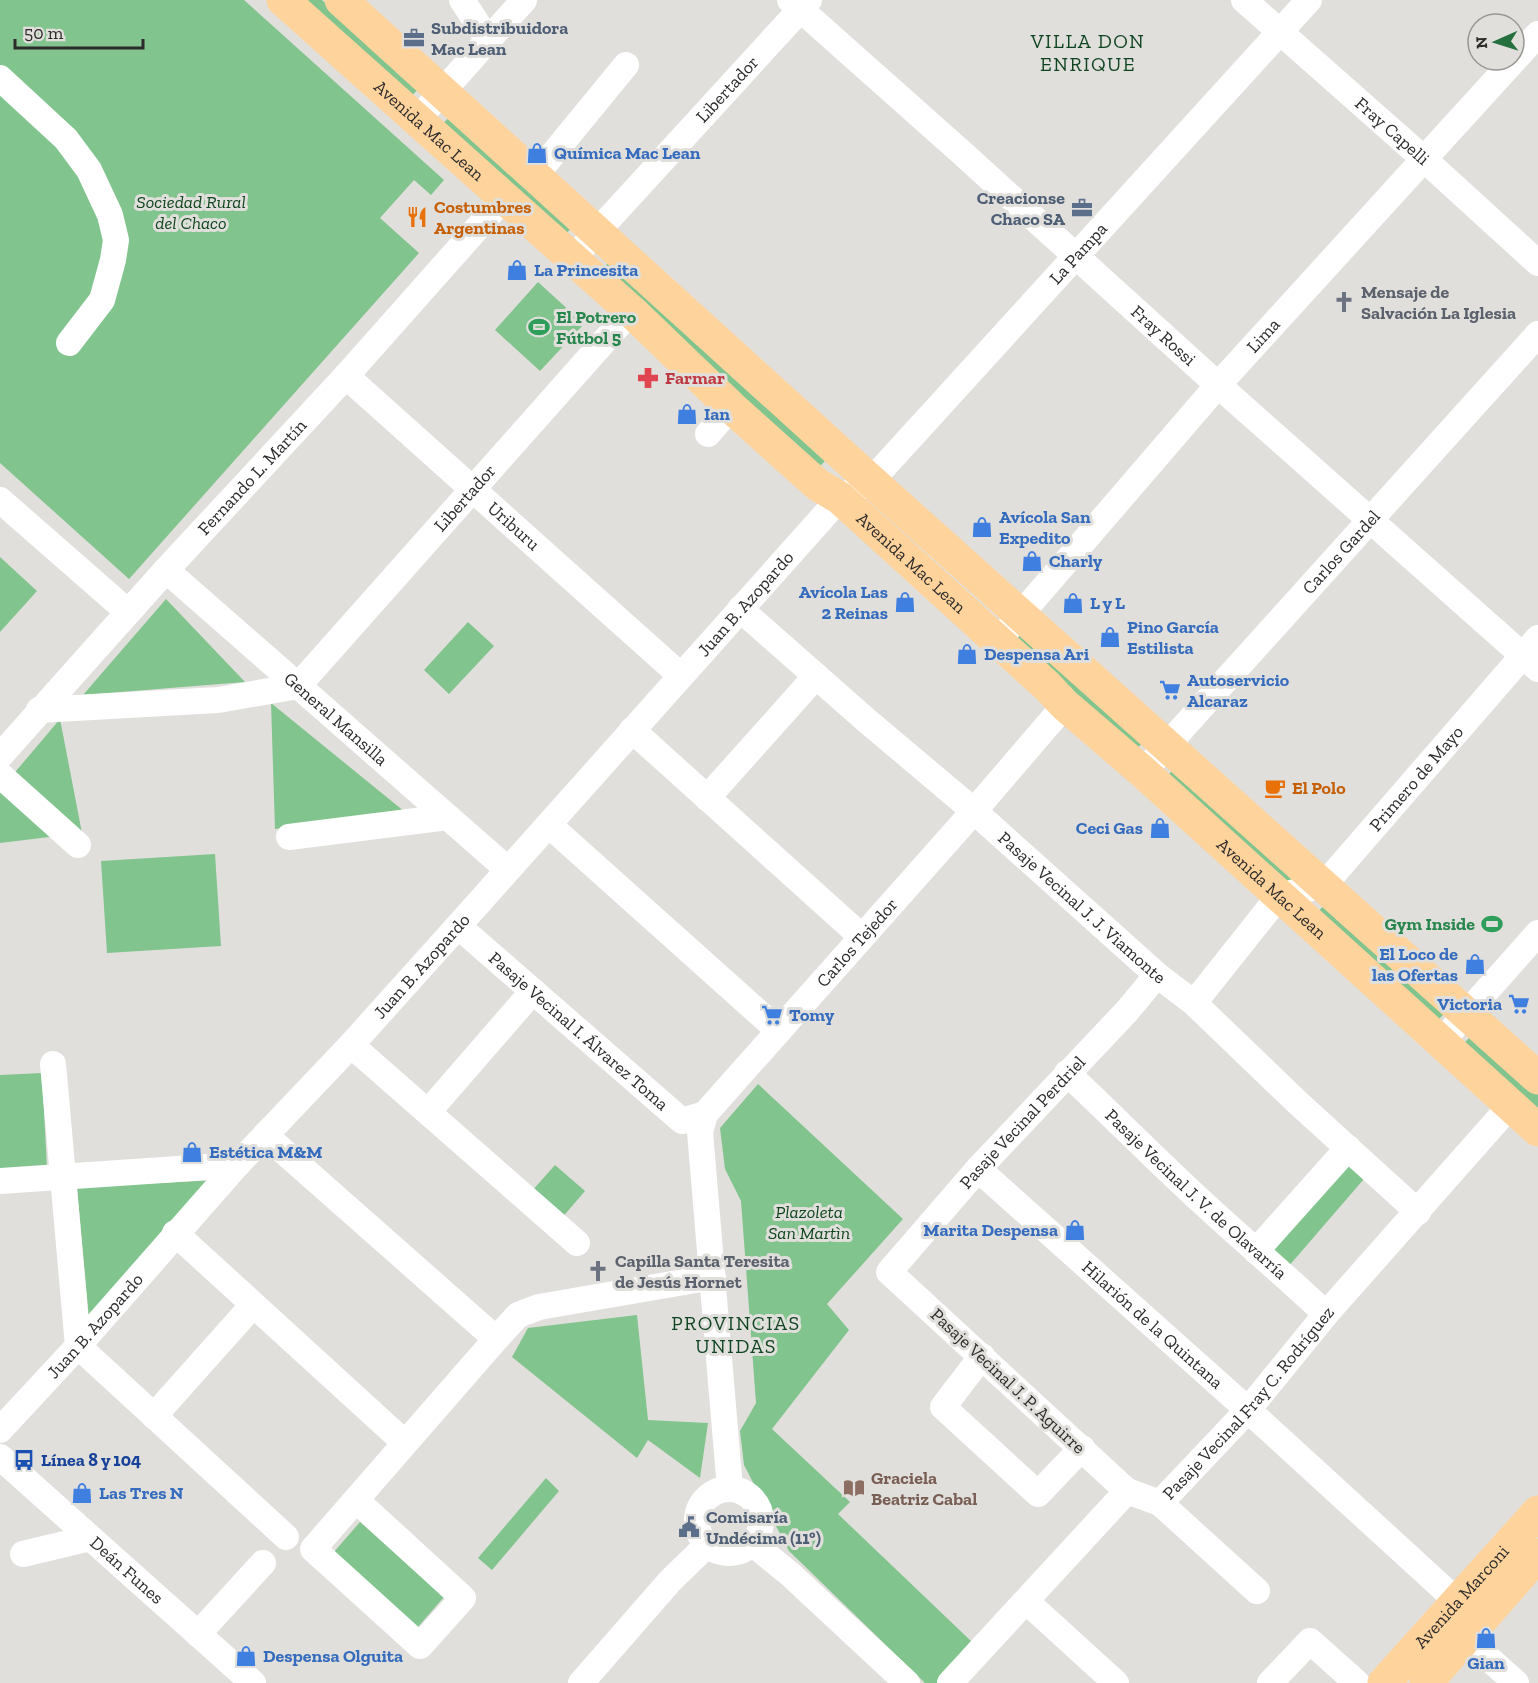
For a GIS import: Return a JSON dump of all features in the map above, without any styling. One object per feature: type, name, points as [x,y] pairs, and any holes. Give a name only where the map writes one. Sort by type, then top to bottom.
[{"type":"main road","name":"Avenida Mac Lean","points":[[283,0],[631,311],[731,407],[818,485],[840,498],[1065,705],[1143,772],[1538,1130]]},
{"type":"main road","name":"Avenida Mac Lean","points":[[341,0],[871,481],[1538,1078]]},
{"type":"main road","name":"Avenida Marconi","points":[[1384,1683],[1537,1516]]},
{"type":"main road","name":"Avenida Marconi","points":[[1426,1683],[1538,1555]]},
{"type":"street","points":[[462,0],[488,40]]},
{"type":"street","points":[[417,120],[524,0]]},
{"type":"street","name":"Fray Capelli","points":[[1244,0],[1538,263]]},
{"type":"street","name":"La Pampa","points":[[840,498],[871,481],[1309,0]]},
{"type":"street","name":"Libertador","points":[[572,259],[800,3]]},
{"type":"street","name":"Fray Rossi","points":[[800,3],[1218,385],[1371,519],[1533,654]]},
{"type":"street","name":"Lima","points":[[997,642],[1218,385],[1538,34]]},
{"type":"street","points":[[535,176],[626,65]]},
{"type":"street","points":[[0,78],[66,139],[89,170],[110,214],[116,240],[102,300],[69,343]]},
{"type":"street","name":"Fernando L. Martín","points":[[0,756],[166,570],[346,376],[504,198]]},
{"type":"street","name":"Libertador","points":[[298,686],[631,311]]},
{"type":"street","name":"Carlos Gardel","points":[[1143,772],[1538,334]]},
{"type":"street","name":"Uriburu","points":[[346,376],[680,675]]},
{"type":"street","points":[[708,434],[731,407]]},
{"type":"street","name":"Juan B. Azopardo","points":[[0,1430],[78,1346],[175,1233],[351,1045],[840,498]]},
{"type":"street","points":[[0,500],[128,612]]},
{"type":"street","name":"General Mansilla","points":[[166,570],[507,869]]},
{"type":"street","name":"Pasaje Vecinal J. J. Viamonte","points":[[740,609],[1157,975],[1194,1003],[1418,1212]]},
{"type":"street","name":"Primero de Mayo","points":[[1324,885],[1533,654]]},
{"type":"street","points":[[707,798],[816,676]]},
{"type":"street","points":[[39,710],[218,700],[298,686]]},
{"type":"street","name":"Carlos Tejedor","points":[[705,1114],[974,812],[1065,705]]},
{"type":"street","points":[[632,730],[862,937]]},
{"type":"street","points":[[0,775],[78,845]]},
{"type":"street","points":[[289,837],[448,818]]},
{"type":"street","points":[[549,825],[779,1031]]},
{"type":"street","points":[[1194,1003],[1279,896],[1324,885]]},
{"type":"street","name":"Pasaje Vecinal I. Álvarez Toma","points":[[458,926],[682,1121],[705,1114]]},
{"type":"street","points":[[1440,1042],[1538,933]]},
{"type":"street","name":"Pasaje Vecinal Perdriel","points":[[889,1272],[978,1169],[1127,1011],[1157,975]]},
{"type":"street","points":[[429,1112],[533,991]]},
{"type":"street","points":[[351,1045],[578,1243]]},
{"type":"street","points":[[53,1064],[78,1346],[286,1537]]},
{"type":"street","name":"Pasaje Vecinal J. V. de Olavarría","points":[[1067,1073],[1326,1314]]},
{"type":"street","name":"Pasaje Vecinal Fray C. Rodríguez","points":[[1127,1491],[1160,1503],[1248,1410],[1326,1314],[1510,1106]]},
{"type":"street","points":[[705,1114],[700,1132],[730,1489]]},
{"type":"street","points":[[265,1135],[496,1339]]},
{"type":"street","points":[[1256,1251],[1348,1148]]},
{"type":"street","points":[[0,1181],[237,1165]]},
{"type":"street","name":"Hilarión de la Quintana","points":[[978,1169],[1248,1410],[1458,1602]]},
{"type":"street","points":[[175,1233],[405,1443]]},
{"type":"street","name":"Pasaje Vecinal J. P. Aguirre","points":[[889,1272],[1127,1491]]},
{"type":"street","points":[[356,1500],[463,1598],[420,1646],[313,1549],[518,1315],[539,1307],[713,1277]]},
{"type":"street","points":[[154,1416],[252,1305]]},
{"type":"street","points":[[982,1356],[943,1407],[1038,1494],[1082,1448]]},
{"type":"street","name":"Deán Funes","points":[[0,1457],[253,1683]]},
{"type":"street","points":[[730,1489],[747,1494],[758,1508],[760,1526],[752,1543],[730,1553],[714,1550],[707,1545],[698,1530],[698,1513],[706,1498],[721,1490],[730,1489]]},
{"type":"street","points":[[950,1683],[1127,1491]]},
{"type":"street","points":[[1160,1503],[1257,1591]]},
{"type":"street","points":[[23,1554],[90,1538]]},
{"type":"street","points":[[752,1543],[791,1575],[907,1683]]},
{"type":"street","points":[[581,1683],[670,1581],[707,1545]]},
{"type":"street","points":[[198,1634],[263,1563]]},
{"type":"street","points":[[1027,1602],[1116,1683]]},
{"type":"street","points":[[1458,1602],[1466,1638],[1516,1683]]},
{"type":"street","points":[[1270,1683],[1310,1641],[1357,1683]]},
{"type":"green space","name":"Sociedad Rural del Chaco","points":[[0,0],[244,0],[444,180],[431,195],[414,180],[380,218],[419,253],[129,579],[0,463]]},
{"type":"green space","points":[[296,0],[322,0],[420,87],[408,100]]},
{"type":"green space","points":[[451,115],[574,225],[562,238],[439,128]]},
{"type":"green space","points":[[610,261],[825,461],[815,471],[600,271]]},
{"type":"green space","name":"El Potrero Fútbol 5","points":[[538,282],[584,324],[540,371],[495,330]]},
{"type":"green space","points":[[0,557],[37,591],[0,632]]},
{"type":"green space","points":[[166,599],[245,682],[83,695]]},
{"type":"green space","points":[[468,622],[494,646],[449,694],[424,670]]},
{"type":"green space","points":[[1017,629],[1143,742],[1133,753],[1006,640]]},
{"type":"green space","points":[[271,703],[405,812],[275,829]]},
{"type":"green space","points":[[60,719],[82,833],[0,843],[0,790]]},
{"type":"green space","points":[[1173,770],[1299,883],[1289,894],[1162,781]]},
{"type":"green space","points":[[215,854],[221,946],[107,953],[101,861]]},
{"type":"green space","points":[[1326,904],[1446,1012],[1436,1022],[1315,914]]},
{"type":"green space","points":[[1474,1033],[1538,1090],[1538,1109],[1464,1043]]},
{"type":"green space","points":[[42,1073],[47,1168],[0,1170],[0,1075]]},
{"type":"green space","name":"Plazoleta San Martìn","points":[[758,1084],[903,1219],[827,1304],[849,1330],[772,1429],[850,1502],[838,1514],[971,1641],[937,1683],[925,1683],[789,1551],[744,1465],[740,1431],[756,1403],[741,1201],[725,1169],[720,1128]]},
{"type":"green space","points":[[1346,1151],[1370,1172],[1288,1267],[1265,1247]]},
{"type":"green space","points":[[555,1165],[585,1191],[561,1219],[531,1192]]},
{"type":"green space","points":[[218,1180],[89,1319],[77,1187]]},
{"type":"green space","points":[[637,1315],[648,1420],[708,1423],[700,1478],[648,1440],[637,1458],[512,1357],[528,1328]]},
{"type":"green space","points":[[546,1478],[559,1491],[492,1570],[478,1558]]},
{"type":"green space","points":[[360,1522],[444,1597],[417,1628],[333,1553]]},
{"type":"place","name":"Subdistribuidora Mac Lean","points":[[414,38]]},
{"type":"place","name":"Química Mac Lean","points":[[537,153]]},
{"type":"place","name":"Creacionse Chaco SA","points":[[1082,208]]},
{"type":"place","name":"Costumbres Argentinas","points":[[417,217]]},
{"type":"place","name":"La Princesita","points":[[517,270]]},
{"type":"place","name":"Mensaje de Salvación La Iglesia","points":[[1344,302]]},
{"type":"place","name":"El Potrero Fútbol 5","points":[[539,327]]},
{"type":"place","name":"Farmar","points":[[648,378]]},
{"type":"place","name":"Ian","points":[[687,414]]},
{"type":"place","name":"Avícola San Expedito","points":[[982,527]]},
{"type":"place","name":"Charly","points":[[1032,561]]},
{"type":"place","name":"Avícola Las 2 Reinas","points":[[905,602]]},
{"type":"place","name":"L y L","points":[[1073,603]]},
{"type":"place","name":"Pino García Estilista","points":[[1110,637]]},
{"type":"place","name":"Despensa Ari","points":[[967,654]]},
{"type":"place","name":"Autoservicio Alcaraz","points":[[1170,690]]},
{"type":"place","name":"El Polo","points":[[1275,788]]},
{"type":"place","name":"Ceci Gas","points":[[1160,828]]},
{"type":"place","name":"Gym Inside","points":[[1492,924]]},
{"type":"place","name":"El Loco de las Ofertas","points":[[1475,964]]},
{"type":"place","name":"Victoria","points":[[1519,1004]]},
{"type":"place","name":"Tomy","points":[[772,1015]]},
{"type":"place","name":"Estética M&M","points":[[192,1152]]},
{"type":"place","name":"Marita Despensa","points":[[1075,1230]]},
{"type":"place","name":"Capilla Santa Teresita de Jesús Hornet","points":[[598,1271]]},
{"type":"place","name":"Línea 8 y 104","points":[[24,1460]]},
{"type":"place","name":"Graciela Beatriz Cabal","points":[[854,1488]]},
{"type":"place","name":"Las Tres N","points":[[82,1493]]},
{"type":"place","name":"Comisaría Undécima (11°)","points":[[689,1527]]},
{"type":"place","name":"Gian","points":[[1486,1638]]},
{"type":"place","name":"Despensa Olguita","points":[[246,1656]]},
{"type":"district","name":"VILLA DON ENRIQUE","points":[[1088,52]]},
{"type":"district","name":"PROVINCIAS UNIDAS","points":[[736,1334]]}]
